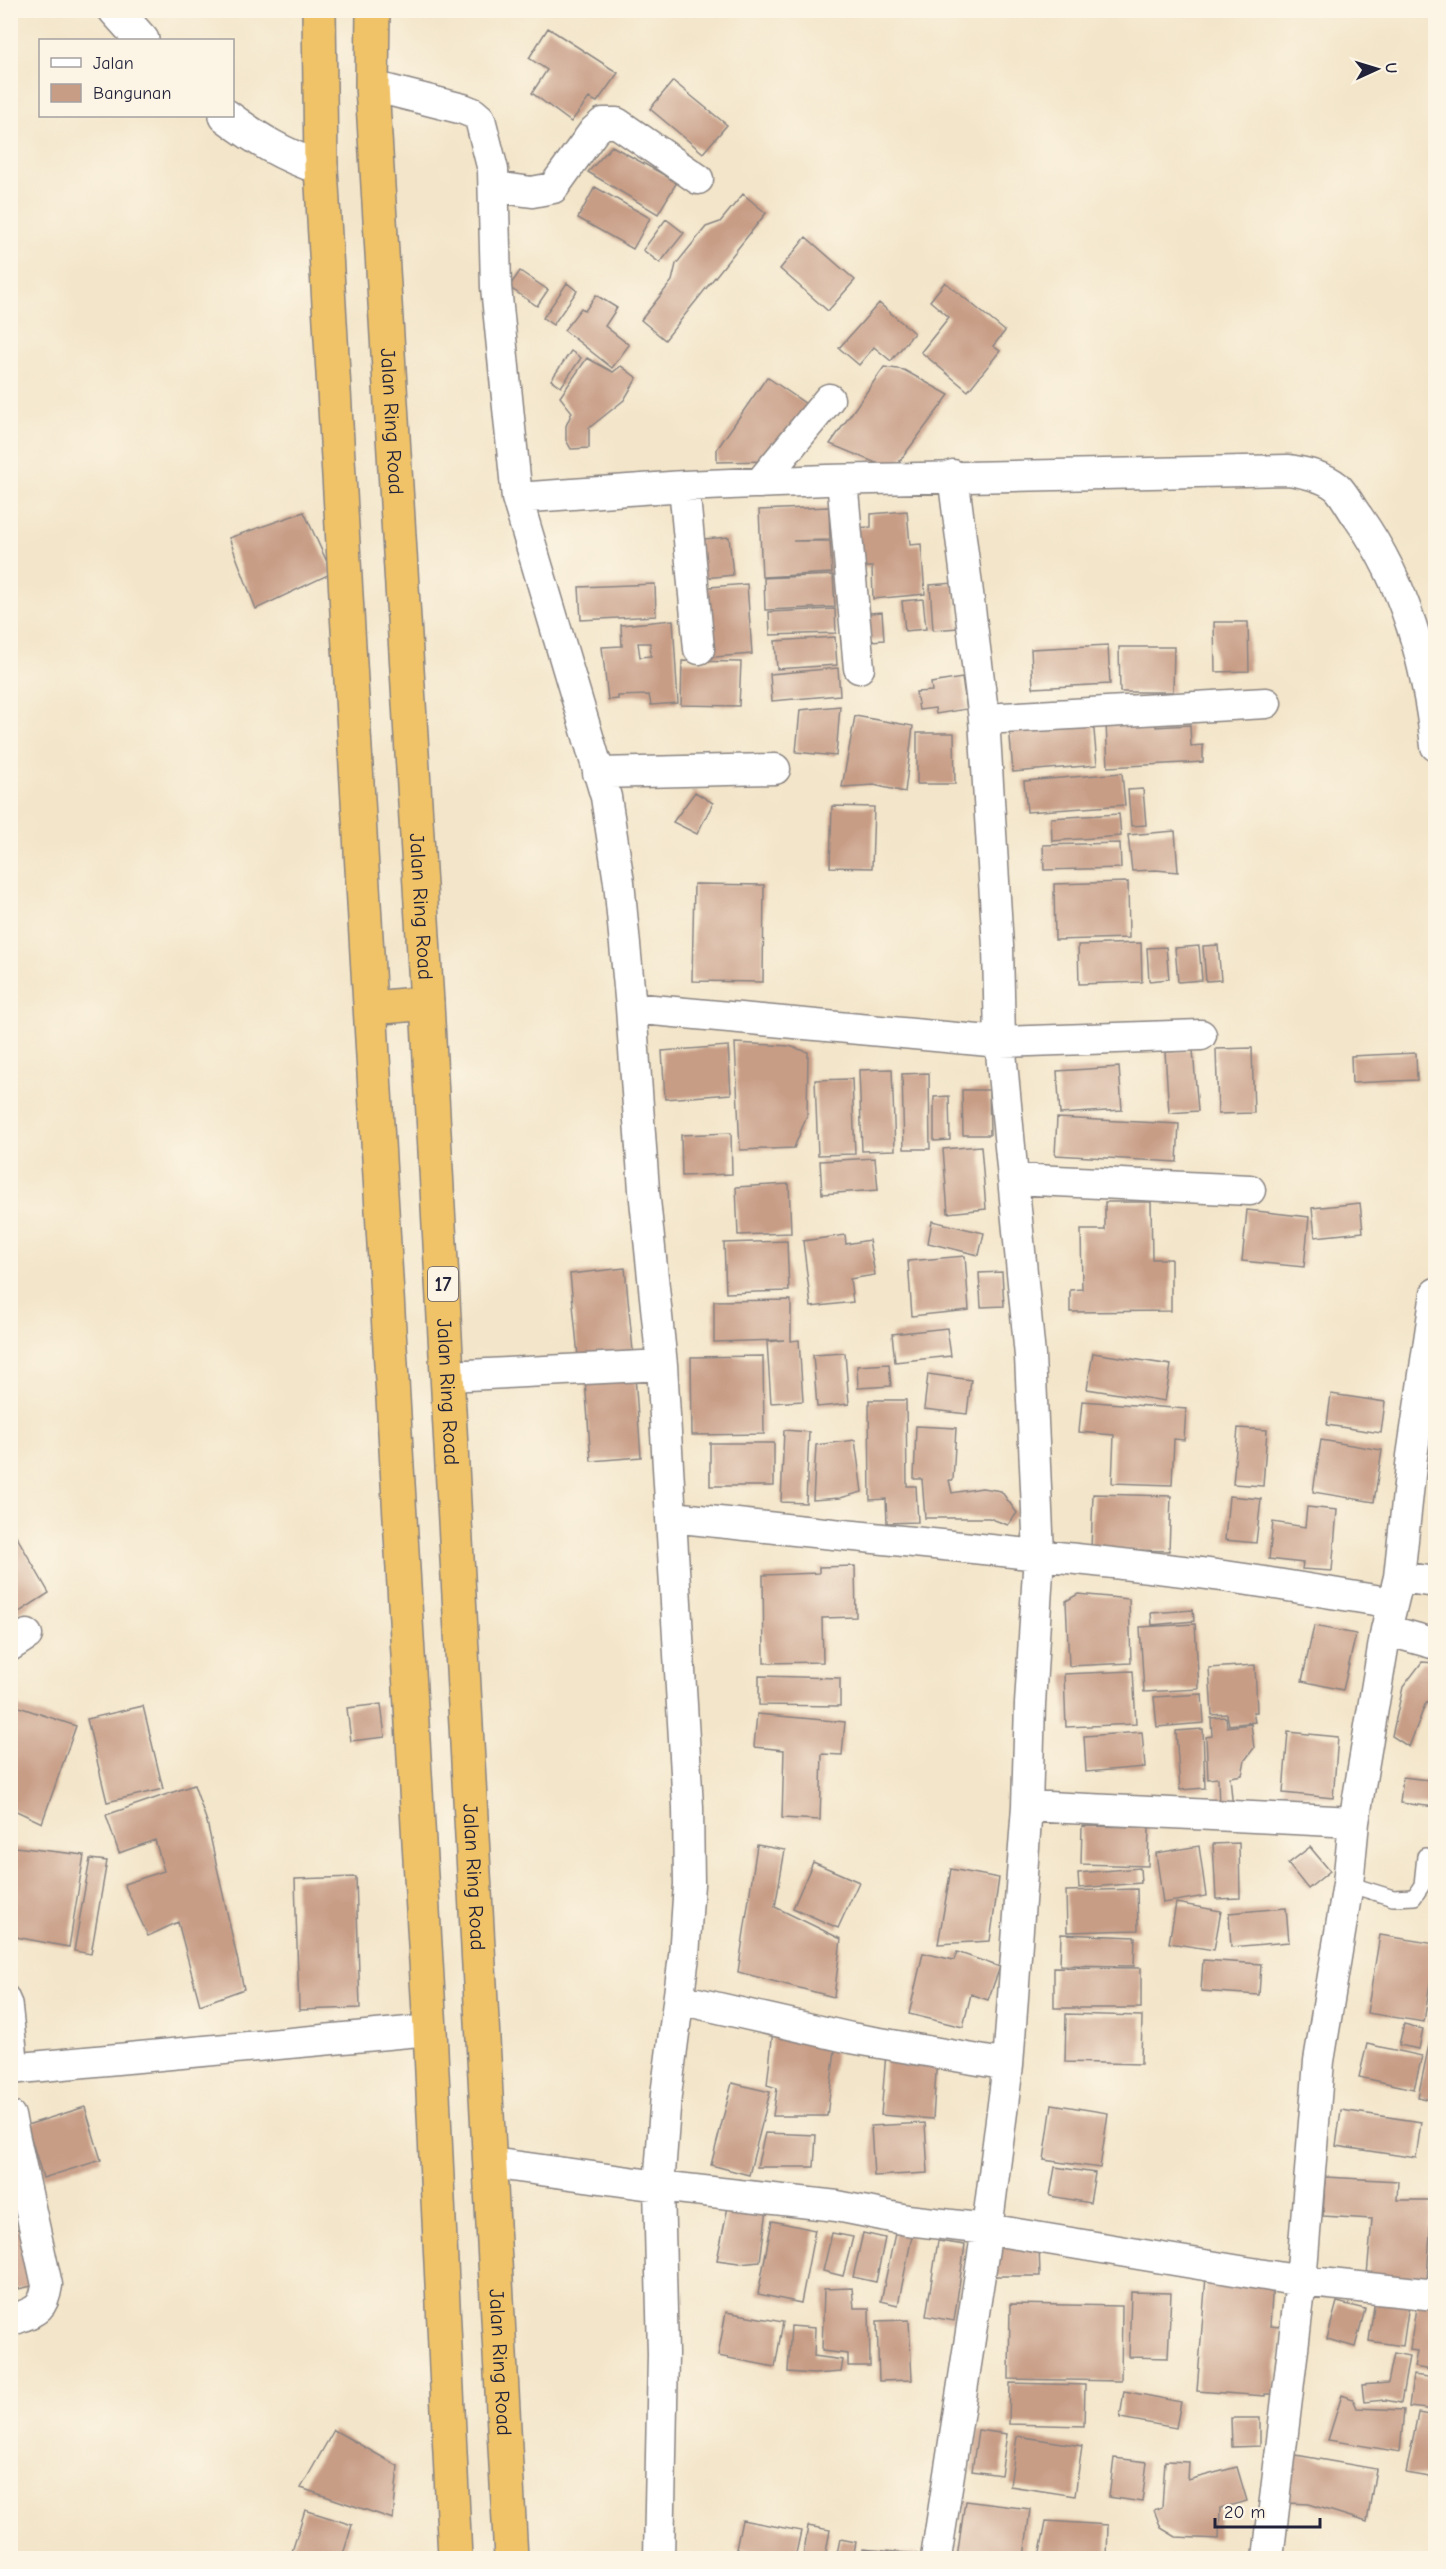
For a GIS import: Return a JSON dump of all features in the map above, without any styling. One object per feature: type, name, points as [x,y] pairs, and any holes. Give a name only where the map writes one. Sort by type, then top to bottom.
[{"type":"highway","points":[[319,10],[321,168],[372,1008],[430,2030],[455,2559]]},
{"type":"highway","name":"Jalan Ring Road","points":[[373,10],[372,86],[427,1003],[512,2559]]},
{"type":"highway","points":[[372,1008],[427,1003]]},
{"type":"street","points":[[115,10],[141,39]]},
{"type":"street","points":[[372,86],[473,112],[484,127],[495,187],[496,287],[516,498],[606,797],[619,882],[632,1008],[644,1190],[662,1365],[688,1807],[689,1884],[679,1999],[666,2095],[659,2186],[663,2354],[659,2559]]},
{"type":"street","points":[[227,117],[261,142],[289,157],[321,168]]},
{"type":"street","points":[[495,187],[532,192],[553,188],[594,131],[603,123],[617,123],[698,179]]},
{"type":"street","points":[[760,483],[829,399]]},
{"type":"street","points":[[516,498],[684,486],[953,476],[1289,470],[1312,475],[1336,487],[1372,537],[1401,594],[1421,655],[1436,746]]},
{"type":"street","points":[[936,2559],[987,2229],[1008,2065],[1027,1806],[1030,1704],[1039,1554],[1030,1356],[1000,1042],[998,946],[984,719],[953,476]]},
{"type":"street","points":[[842,480],[859,668]]},
{"type":"street","points":[[684,486],[699,649]]},
{"type":"street","points":[[984,719],[1266,703]]},
{"type":"street","points":[[598,773],[775,769]]},
{"type":"street","points":[[632,1008],[1000,1042],[1201,1035]]},
{"type":"street","points":[[1013,1179],[1250,1190]]},
{"type":"street","points":[[1268,2559],[1301,2281],[1320,2061],[1348,1884],[1354,1822],[1392,1603],[1424,1458],[1436,1293]]},
{"type":"street","points":[[448,1376],[662,1365]]},
{"type":"street","points":[[672,1517],[850,1537],[1039,1554],[1211,1574],[1392,1603],[1436,1644]]},
{"type":"street","points":[[1392,1603],[1436,1582]]},
{"type":"street","points":[[1027,1806],[1354,1822]]},
{"type":"street","points":[[679,1999],[850,2038],[1008,2065]]},
{"type":"street","points":[[16,2068],[430,2030]]},
{"type":"street","points":[[10,2116],[47,2284],[45,2301],[36,2310],[10,2320]]},
{"type":"street","points":[[490,2163],[659,2186],[837,2206],[907,2220],[987,2229],[1301,2281],[1436,2295]]},
{"type":"lane","points":[[1348,1884],[1393,1898],[1414,1897],[1422,1885],[1425,1856]]},
{"type":"lane","points":[[10,1994],[14,2002],[16,2068]]},
{"type":"building","points":[[548,28],[618,73],[597,102],[589,98],[571,122],[532,93],[547,70],[529,58]]},
{"type":"building","points":[[673,81],[727,125],[703,153],[650,109]]},
{"type":"building","points":[[612,146],[677,182],[658,214],[588,172]]},
{"type":"building","points":[[595,187],[650,218],[633,249],[578,218]]},
{"type":"building","points":[[743,194],[766,213],[665,340],[641,320],[672,281],[676,264],[706,227],[720,222]]},
{"type":"building","points":[[666,219],[684,233],[660,263],[643,250]]},
{"type":"building","points":[[806,237],[855,280],[828,311],[780,269]]},
{"type":"building","points":[[520,271],[548,290],[537,306],[509,287]]},
{"type":"building","points":[[945,282],[1005,331],[993,346],[1000,351],[968,391],[921,352],[949,317],[930,301]]},
{"type":"building","points":[[567,283],[577,291],[553,325],[543,318]]},
{"type":"building","points":[[596,295],[617,308],[605,326],[629,345],[612,368],[564,330],[581,308],[585,311]]},
{"type":"building","points":[[879,303],[914,333],[891,361],[874,347],[859,365],[839,348]]},
{"type":"building","points":[[571,351],[581,358],[561,387],[551,380]]},
{"type":"building","points":[[587,358],[613,372],[621,366],[637,378],[624,400],[589,428],[589,448],[571,449],[566,440],[566,426],[572,412],[560,397]]},
{"type":"building","points":[[884,367],[904,370],[949,395],[893,470],[830,444]]},
{"type":"building","points":[[767,377],[809,406],[773,461],[717,462],[717,449]]},
{"type":"building","points":[[829,507],[830,540],[793,541],[830,541],[832,573],[762,577],[759,510]]},
{"type":"building","points":[[907,511],[910,545],[921,544],[925,594],[873,599],[872,567],[855,567],[854,528],[871,527],[871,514]]},
{"type":"building","points":[[304,512],[332,573],[256,609],[229,538]]},
{"type":"building","points":[[729,537],[733,575],[695,579],[691,540]]},
{"type":"building","points":[[833,575],[835,607],[765,610],[764,578]]},
{"type":"building","points":[[954,583],[958,628],[933,630],[930,585]]},
{"type":"building","points":[[655,584],[656,616],[581,620],[579,587]]},
{"type":"building","points":[[747,584],[752,654],[702,658],[697,588]]},
{"type":"building","points":[[923,599],[926,629],[905,631],[902,601]]},
{"type":"building","points":[[835,609],[836,633],[770,635],[769,612]]},
{"type":"building","points":[[882,612],[884,640],[871,641],[859,614]]},
{"type":"building","points":[[673,620],[678,703],[651,705],[649,695],[618,696],[618,699],[608,700],[602,647],[622,646],[621,625]],"holes":[[[638,643],[650,643],[651,656],[640,657]]]},
{"type":"building","points":[[1214,622],[1248,622],[1249,671],[1215,672]]},
{"type":"building","points":[[835,637],[837,665],[777,669],[775,641]]},
{"type":"building","points":[[1108,645],[1110,684],[1033,688],[1031,649]]},
{"type":"building","points":[[1119,647],[1174,647],[1173,692],[1120,692]]},
{"type":"building","points":[[682,661],[741,662],[739,706],[681,705]]},
{"type":"building","points":[[838,668],[840,695],[772,701],[770,674]]},
{"type":"building","points":[[962,678],[967,709],[936,714],[935,708],[919,710],[916,692],[932,691],[931,683]]},
{"type":"building","points":[[840,706],[836,756],[796,752],[800,710]]},
{"type":"building","points":[[855,716],[913,726],[905,792],[874,785],[842,787]]},
{"type":"building","points":[[1093,719],[1097,765],[1013,772],[1009,726]]},
{"type":"building","points":[[1155,720],[1156,727],[1190,725],[1191,746],[1203,745],[1203,762],[1108,767],[1106,723]]},
{"type":"building","points":[[917,733],[954,733],[955,784],[917,784]]},
{"type":"building","points":[[1122,773],[1125,805],[1027,812],[1024,781]]},
{"type":"building","points":[[1143,789],[1146,825],[1131,826],[1128,790]]},
{"type":"building","points":[[695,792],[713,803],[697,834],[673,822]]},
{"type":"building","points":[[832,806],[874,807],[872,868],[830,867]]},
{"type":"building","points":[[1119,814],[1121,836],[1052,841],[1051,818]]},
{"type":"building","points":[[1175,831],[1178,872],[1132,871],[1128,835]]},
{"type":"building","points":[[1120,843],[1121,868],[1044,870],[1043,845]]},
{"type":"building","points":[[1128,882],[1129,938],[1055,940],[1054,884]]},
{"type":"building","points":[[694,884],[764,885],[763,982],[692,981]]},
{"type":"building","points":[[1141,943],[1142,982],[1079,984],[1078,945]]},
{"type":"building","points":[[1218,945],[1221,980],[1206,981],[1203,946]]},
{"type":"building","points":[[1199,946],[1202,980],[1178,982],[1175,948]]},
{"type":"building","points":[[1166,947],[1169,979],[1149,981],[1147,948]]},
{"type":"building","points":[[735,1043],[789,1046],[808,1052],[807,1115],[794,1148],[740,1150]]},
{"type":"building","points":[[728,1046],[731,1094],[665,1099],[662,1051]]},
{"type":"building","points":[[1252,1048],[1254,1113],[1218,1114],[1216,1049]]},
{"type":"building","points":[[1193,1050],[1198,1111],[1169,1113],[1165,1052]]},
{"type":"building","points":[[1416,1053],[1417,1080],[1352,1083],[1351,1056]]},
{"type":"building","points":[[1119,1067],[1122,1110],[1060,1114],[1057,1071]]},
{"type":"building","points":[[892,1069],[895,1150],[862,1151],[859,1070]]},
{"type":"building","points":[[929,1073],[930,1149],[904,1149],[902,1074]]},
{"type":"building","points":[[852,1079],[855,1154],[818,1155],[815,1080]]},
{"type":"building","points":[[962,1090],[989,1090],[990,1135],[963,1135]]},
{"type":"building","points":[[949,1096],[950,1140],[934,1141],[934,1097]]},
{"type":"building","points":[[1057,1118],[1179,1124],[1177,1162],[1055,1155]]},
{"type":"building","points":[[731,1133],[732,1174],[682,1176],[681,1135]]},
{"type":"building","points":[[981,1146],[986,1209],[948,1213],[943,1149]]},
{"type":"building","points":[[875,1158],[878,1190],[822,1194],[820,1161]]},
{"type":"building","points":[[789,1184],[791,1233],[738,1235],[736,1187]]},
{"type":"building","points":[[1105,1202],[1151,1202],[1152,1259],[1171,1259],[1171,1311],[1070,1312],[1070,1290],[1082,1289],[1081,1230],[1105,1230]]},
{"type":"building","points":[[1360,1203],[1363,1232],[1315,1237],[1312,1208]]},
{"type":"building","points":[[1247,1210],[1309,1217],[1304,1267],[1242,1261]]},
{"type":"building","points":[[932,1221],[984,1233],[979,1255],[928,1243]]},
{"type":"building","points":[[845,1235],[846,1244],[869,1240],[875,1275],[850,1279],[853,1302],[811,1307],[803,1241]]},
{"type":"building","points":[[787,1241],[789,1291],[726,1293],[724,1243]]},
{"type":"building","points":[[965,1256],[969,1310],[912,1316],[908,1261]]},
{"type":"building","points":[[625,1268],[633,1351],[578,1356],[570,1274]]},
{"type":"building","points":[[1002,1272],[1004,1306],[981,1307],[979,1273]]},
{"type":"building","points":[[791,1300],[791,1341],[799,1340],[803,1401],[771,1403],[767,1342],[784,1340],[714,1342],[714,1301]]},
{"type":"building","points":[[947,1328],[951,1356],[895,1362],[892,1334]]},
{"type":"building","points":[[845,1353],[849,1404],[817,1407],[813,1355]]},
{"type":"building","points":[[1093,1353],[1171,1365],[1165,1401],[1087,1389]]},
{"type":"building","points":[[763,1356],[764,1434],[692,1435],[691,1357]]},
{"type":"building","points":[[889,1364],[891,1386],[858,1388],[857,1366]]},
{"type":"building","points":[[928,1374],[971,1380],[967,1414],[924,1409]]},
{"type":"building","points":[[635,1376],[641,1457],[591,1461],[585,1380]]},
{"type":"building","points":[[1331,1394],[1385,1402],[1381,1433],[1327,1425]]},
{"type":"building","points":[[869,1400],[906,1400],[907,1486],[916,1486],[918,1522],[887,1523],[886,1499],[870,1500]]},
{"type":"building","points":[[1082,1401],[1186,1409],[1184,1440],[1174,1439],[1172,1485],[1112,1483],[1114,1435],[1079,1432]]},
{"type":"building","points":[[916,1426],[956,1428],[953,1480],[949,1480],[952,1493],[982,1488],[1001,1491],[1017,1513],[1008,1525],[989,1518],[925,1518],[922,1479],[914,1479]]},
{"type":"building","points":[[1238,1428],[1267,1430],[1263,1486],[1233,1484]]},
{"type":"building","points":[[784,1430],[809,1432],[806,1503],[781,1502]]},
{"type":"building","points":[[855,1440],[862,1492],[840,1498],[813,1500],[816,1445]]},
{"type":"building","points":[[1321,1440],[1382,1450],[1374,1502],[1313,1492]]},
{"type":"building","points":[[710,1443],[774,1443],[774,1486],[710,1486]]},
{"type":"building","points":[[1093,1494],[1171,1496],[1169,1551],[1091,1549]]},
{"type":"building","points":[[1229,1496],[1261,1499],[1256,1543],[1225,1540]]},
{"type":"building","points":[[1307,1507],[1337,1510],[1332,1571],[1302,1569],[1303,1563],[1269,1559],[1273,1522],[1305,1527]]},
{"type":"building","points":[[10,1525],[49,1593],[10,1618]]},
{"type":"building","points":[[1436,1549],[1436,1578],[1433,1579],[1430,1550]]},
{"type":"building","points":[[855,1566],[856,1617],[822,1618],[823,1662],[764,1663],[763,1575],[819,1573],[819,1567]]},
{"type":"building","points":[[1078,1594],[1129,1599],[1131,1663],[1069,1666],[1066,1601]]},
{"type":"building","points":[[1193,1610],[1194,1621],[1152,1625],[1151,1613]]},
{"type":"building","points":[[1195,1624],[1199,1689],[1144,1692],[1140,1627]]},
{"type":"building","points":[[1314,1626],[1356,1634],[1343,1690],[1302,1681]]},
{"type":"building","points":[[1422,1662],[1436,1663],[1436,1692],[1425,1705],[1409,1747],[1392,1736],[1403,1687]]},
{"type":"building","points":[[1255,1665],[1257,1712],[1253,1712],[1255,1722],[1229,1725],[1227,1714],[1212,1715],[1209,1668]]},
{"type":"building","points":[[1133,1671],[1136,1724],[1066,1727],[1064,1674]]},
{"type":"building","points":[[759,1676],[840,1678],[840,1706],[759,1705]]},
{"type":"building","points":[[1202,1694],[1204,1723],[1157,1727],[1154,1697]]},
{"type":"building","points":[[10,1704],[76,1726],[42,1823],[10,1808]]},
{"type":"building","points":[[381,1704],[385,1737],[351,1741],[347,1708]]},
{"type":"building","points":[[143,1706],[163,1789],[107,1802],[87,1719]]},
{"type":"building","points":[[757,1714],[845,1722],[842,1755],[822,1754],[820,1820],[782,1818],[784,1750],[754,1747]]},
{"type":"building","points":[[1226,1717],[1227,1727],[1251,1724],[1254,1748],[1245,1760],[1242,1775],[1230,1777],[1233,1809],[1219,1809],[1218,1778],[1208,1779],[1206,1737],[1212,1736],[1211,1718]]},
{"type":"building","points":[[1203,1729],[1205,1788],[1180,1790],[1176,1731]]},
{"type":"building","points":[[1142,1732],[1145,1767],[1086,1772],[1084,1736]]},
{"type":"building","points":[[1288,1732],[1338,1737],[1333,1798],[1283,1793]]},
{"type":"building","points":[[1403,1777],[1436,1781],[1436,1807],[1400,1803]]},
{"type":"building","points":[[194,1785],[207,1822],[244,1989],[200,2005],[178,1922],[148,1936],[124,1884],[164,1871],[155,1840],[119,1853],[106,1815]]},
{"type":"building","points":[[1082,1826],[1149,1827],[1148,1866],[1081,1864]]},
{"type":"building","points":[[1239,1843],[1240,1898],[1216,1899],[1213,1844]]},
{"type":"building","points":[[757,1845],[785,1850],[775,1907],[841,1939],[834,1997],[738,1972]]},
{"type":"building","points":[[1199,1846],[1206,1896],[1163,1903],[1156,1853]]},
{"type":"building","points":[[15,1847],[84,1855],[69,1947],[10,1936],[10,1875]]},
{"type":"building","points":[[1310,1847],[1330,1871],[1308,1889],[1288,1864]]},
{"type":"building","points":[[90,1859],[107,1861],[91,1954],[74,1951]]},
{"type":"building","points":[[813,1862],[859,1882],[838,1928],[793,1908]]},
{"type":"building","points":[[1140,1868],[1141,1883],[1079,1888],[1078,1873]]},
{"type":"building","points":[[951,1869],[999,1878],[990,1941],[938,1944]]},
{"type":"building","points":[[356,1877],[360,2008],[299,2010],[295,1879]]},
{"type":"building","points":[[1137,1889],[1138,1930],[1067,1932],[1066,1891]]},
{"type":"building","points":[[1176,1903],[1221,1911],[1214,1950],[1169,1943]]},
{"type":"building","points":[[1286,1908],[1289,1942],[1231,1947],[1229,1913]]},
{"type":"building","points":[[1061,1934],[1135,1937],[1134,1966],[1060,1965]]},
{"type":"building","points":[[1380,1935],[1436,1944],[1424,2022],[1367,2013]]},
{"type":"building","points":[[957,1952],[1000,1967],[988,2000],[971,1994],[963,2027],[909,2014],[923,1953],[954,1960]]},
{"type":"building","points":[[1203,1960],[1261,1964],[1259,1995],[1201,1991]]},
{"type":"building","points":[[1054,1967],[1141,1968],[1141,2008],[1054,2008]]},
{"type":"building","points":[[1434,1994],[1436,1994],[1436,2023],[1429,2022]]},
{"type":"building","points":[[1066,2014],[1142,2016],[1141,2064],[1065,2062]]},
{"type":"building","points":[[1404,2024],[1423,2029],[1419,2049],[1399,2045]]},
{"type":"building","points":[[773,2030],[836,2042],[827,2116],[773,2116],[777,2088],[767,2085]]},
{"type":"building","points":[[1430,2040],[1436,2042],[1435,2101],[1418,2097]]},
{"type":"building","points":[[1367,2044],[1422,2056],[1414,2089],[1359,2077]]},
{"type":"building","points":[[886,2053],[937,2057],[933,2119],[881,2115]]},
{"type":"building","points":[[732,2083],[770,2092],[749,2175],[711,2165]]},
{"type":"building","points":[[1052,2104],[1108,2113],[1100,2168],[1044,2160]]},
{"type":"building","points":[[85,2107],[101,2160],[43,2178],[27,2125]]},
{"type":"building","points":[[1341,2110],[1421,2122],[1416,2158],[1336,2146]]},
{"type":"building","points":[[925,2123],[928,2173],[874,2176],[871,2126]]},
{"type":"building","points":[[765,2133],[816,2135],[814,2167],[757,2167]]},
{"type":"building","points":[[1055,2167],[1095,2173],[1090,2203],[1050,2196]]},
{"type":"building","points":[[1325,2177],[1398,2181],[1397,2200],[1432,2200],[1427,2280],[1367,2275],[1372,2219],[1323,2216]]},
{"type":"building","points":[[729,2202],[767,2210],[760,2261],[739,2263],[717,2260]]},
{"type":"building","points":[[772,2221],[815,2230],[801,2303],[758,2294]]},
{"type":"building","points":[[22,2228],[36,2285],[10,2291],[10,2231]]},
{"type":"building","points":[[832,2233],[853,2237],[843,2276],[823,2271]]},
{"type":"building","points":[[863,2233],[885,2238],[876,2282],[853,2277]]},
{"type":"building","points":[[895,2233],[912,2236],[898,2305],[881,2301]]},
{"type":"building","points":[[938,2241],[965,2245],[954,2321],[926,2316]]},
{"type":"building","points":[[993,2246],[1039,2246],[1040,2276],[993,2276]]},
{"type":"building","points":[[1206,2276],[1273,2281],[1270,2326],[1280,2327],[1274,2394],[1265,2394],[1265,2396],[1197,2391]]},
{"type":"building","points":[[852,2288],[854,2308],[869,2308],[870,2366],[848,2366],[848,2354],[822,2351],[824,2289]]},
{"type":"building","points":[[1131,2292],[1171,2293],[1168,2358],[1129,2357]]},
{"type":"building","points":[[1376,2292],[1410,2297],[1403,2346],[1369,2341]]},
{"type":"building","points":[[1417,2300],[1436,2303],[1436,2371],[1414,2367],[1417,2351],[1410,2350]]},
{"type":"building","points":[[1337,2302],[1365,2309],[1355,2347],[1327,2339]]},
{"type":"building","points":[[1010,2304],[1122,2306],[1121,2381],[1009,2379]]},
{"type":"building","points":[[726,2312],[783,2322],[775,2367],[718,2356]]},
{"type":"building","points":[[909,2320],[912,2380],[879,2381],[877,2321]]},
{"type":"building","points":[[791,2326],[815,2328],[814,2356],[843,2360],[841,2372],[813,2374],[788,2372]]},
{"type":"building","points":[[1394,2353],[1409,2356],[1401,2403],[1385,2400],[1364,2402],[1362,2385],[1388,2383]]},
{"type":"building","points":[[1413,2375],[1436,2378],[1436,2410],[1409,2407]]},
{"type":"building","points":[[1010,2383],[1085,2385],[1084,2426],[1009,2424]]},
{"type":"building","points":[[1124,2391],[1181,2402],[1176,2428],[1120,2418]]},
{"type":"building","points":[[1342,2395],[1353,2399],[1357,2408],[1404,2410],[1400,2452],[1328,2440]]},
{"type":"building","points":[[1418,2413],[1436,2416],[1436,2478],[1406,2473]]},
{"type":"building","points":[[1231,2418],[1260,2418],[1260,2446],[1232,2447]]},
{"type":"building","points":[[334,2430],[398,2466],[393,2519],[301,2488]]},
{"type":"building","points":[[978,2430],[1007,2434],[1001,2475],[972,2471]]},
{"type":"building","points":[[1017,2436],[1082,2446],[1075,2496],[1010,2486]]},
{"type":"building","points":[[1296,2455],[1376,2469],[1367,2522],[1309,2504],[1287,2503]]},
{"type":"building","points":[[1114,2458],[1147,2462],[1142,2502],[1109,2497]]},
{"type":"building","points":[[1165,2461],[1189,2462],[1188,2480],[1237,2467],[1247,2501],[1220,2508],[1219,2539],[1176,2537],[1161,2528],[1154,2510],[1162,2507]]},
{"type":"building","points":[[965,2501],[1030,2509],[1024,2558],[957,2558]]},
{"type":"building","points":[[305,2510],[352,2525],[342,2558],[290,2558]]},
{"type":"building","points":[[742,2520],[801,2531],[795,2558],[736,2549]]},
{"type":"building","points":[[1046,2521],[1108,2525],[1107,2558],[1039,2558]]},
{"type":"building","points":[[808,2526],[830,2530],[825,2558],[803,2558]]},
{"type":"building","points":[[840,2539],[856,2542],[853,2558],[836,2558]]},
{"type":"building","points":[[863,2549],[917,2554],[916,2558],[862,2558]]}]
